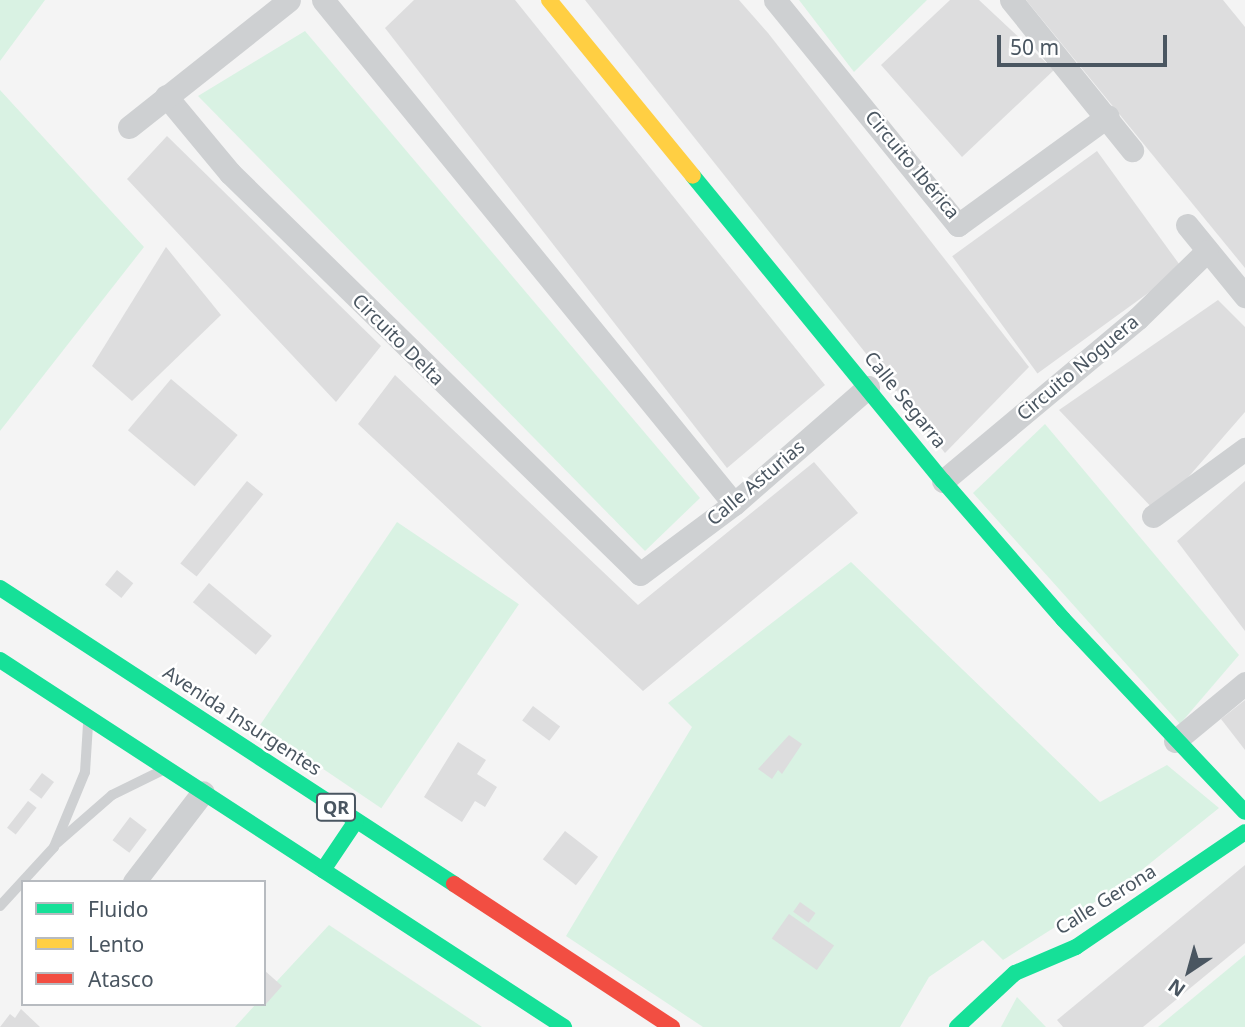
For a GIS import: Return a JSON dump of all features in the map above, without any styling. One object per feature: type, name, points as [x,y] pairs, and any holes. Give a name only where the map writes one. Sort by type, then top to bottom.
[{"type":"main road","name":"Calle Segarra","points":[[549,0],[943,481],[1175,741],[1245,812]]},
{"type":"main road","name":"Avenida Insurgentes","points":[[0,588],[672,1027]]},
{"type":"main road","points":[[0,660],[564,1027]]},
{"type":"main road","points":[[323,870],[356,821]]},
{"type":"main road","name":"Calle Gerona","points":[[957,1027],[1015,973],[1076,947],[1245,832]]},
{"type":"street","points":[[129,127],[289,0]]},
{"type":"street","points":[[323,0],[734,504]]},
{"type":"street","name":"Circuito Ibérica","points":[[775,0],[958,225],[1108,116]]},
{"type":"street","points":[[1011,0],[1108,116],[1132,150]]},
{"type":"street","name":"Circuito Delta","points":[[166,96],[230,173],[640,574]]},
{"type":"street","points":[[1187,225],[1245,296]]},
{"type":"street","name":"Circuito Noguera","points":[[943,481],[1138,318],[1207,251]]},
{"type":"street","name":"Calle Asturias","points":[[640,574],[734,504],[868,387]]},
{"type":"street","points":[[1153,516],[1245,449]]},
{"type":"street","points":[[1175,741],[1245,683]]},
{"type":"street","points":[[136,880],[203,792]]},
{"type":"lane","points":[[54,847],[85,772],[88,718]]},
{"type":"lane","points":[[24,880],[54,847],[112,795],[167,769]]},
{"type":"lane","points":[[0,906],[21,883]]},
{"type":"green space","points":[[0,0],[45,0],[0,61]]},
{"type":"green space","points":[[799,0],[927,0],[854,72]]},
{"type":"green space","points":[[305,31],[700,498],[645,551],[198,96]]},
{"type":"green space","points":[[0,90],[144,247],[0,431]]},
{"type":"green space","points":[[1045,424],[1239,655],[1180,724],[973,493]]},
{"type":"green space","points":[[397,522],[519,604],[381,808],[259,726]]},
{"type":"green space","points":[[851,562],[1100,802],[1167,765],[1219,808],[1128,881],[1003,960],[983,940],[929,977],[900,1027],[703,1027],[566,936],[692,727],[668,703]]},
{"type":"green space","points":[[329,925],[482,1027],[235,1027],[254,1006],[266,1006],[266,993]]},
{"type":"green space","points":[[1245,955],[1245,1027],[1158,1027]]},
{"type":"green space","points":[[1017,997],[1046,1027],[1001,1027]]},
{"type":"building","points":[[414,0],[515,0],[825,385],[727,468],[385,28]]},
{"type":"building","points":[[585,0],[739,0],[768,33],[1029,367],[945,453]]},
{"type":"building","points":[[950,0],[979,0],[1054,70],[962,157],[881,65]]},
{"type":"building","points":[[1026,0],[1223,0],[1245,27],[1245,268]]},
{"type":"building","points":[[167,136],[381,346],[336,402],[127,179]]},
{"type":"building","points":[[1097,151],[1182,268],[1037,374],[952,256]]},
{"type":"building","points":[[166,247],[221,315],[132,401],[92,366]]},
{"type":"building","points":[[1218,300],[1245,327],[1245,412],[1157,513],[1059,410]]},
{"type":"building","points":[[395,375],[638,605],[814,462],[858,513],[643,691],[358,424]]},
{"type":"building","points":[[171,379],[238,435],[195,486],[128,430]]},
{"type":"building","points":[[247,481],[263,494],[197,577],[180,563]]},
{"type":"building","points":[[1245,481],[1245,631],[1177,541]]},
{"type":"building","points":[[117,570],[133,583],[121,598],[105,585]]},
{"type":"building","points":[[209,583],[272,636],[256,655],[193,602]]},
{"type":"building","points":[[1245,700],[1245,750],[1221,719]]},
{"type":"building","points":[[533,706],[560,726],[549,741],[522,720]]},
{"type":"building","points":[[789,735],[802,744],[782,774],[778,770],[772,779],[758,769]]},
{"type":"building","points":[[458,742],[486,760],[477,774],[497,787],[485,807],[475,801],[462,822],[424,797]]},
{"type":"building","points":[[42,773],[54,782],[41,799],[29,790]]},
{"type":"building","points":[[28,801],[37,808],[16,835],[7,828]]},
{"type":"building","points":[[130,817],[147,830],[129,853],[113,840]]},
{"type":"building","points":[[565,831],[598,857],[576,885],[543,859]]},
{"type":"building","points":[[1245,865],[1245,943],[1143,1027],[1063,1027],[1057,1020]]},
{"type":"building","points":[[800,902],[816,913],[809,923],[793,912]]},
{"type":"building","points":[[789,914],[834,946],[817,970],[772,939]]},
{"type":"building","points":[[266,972],[282,986],[266,1004]]},
{"type":"building","points":[[21,1009],[40,1027],[0,1027],[10,1014],[15,1018]]},
{"type":"traffic: fast","points":[[693,176],[943,481],[1063,619],[1245,812]]},
{"type":"traffic: fast","points":[[0,588],[454,884]]},
{"type":"traffic: fast","points":[[0,660],[564,1027]]},
{"type":"traffic: fast","points":[[323,870],[356,821]]},
{"type":"traffic: fast","points":[[957,1027],[1015,973],[1076,947],[1245,832]]},
{"type":"traffic: slow","points":[[549,0],[693,176]]},
{"type":"traffic: jam","points":[[454,884],[672,1027]]}]
